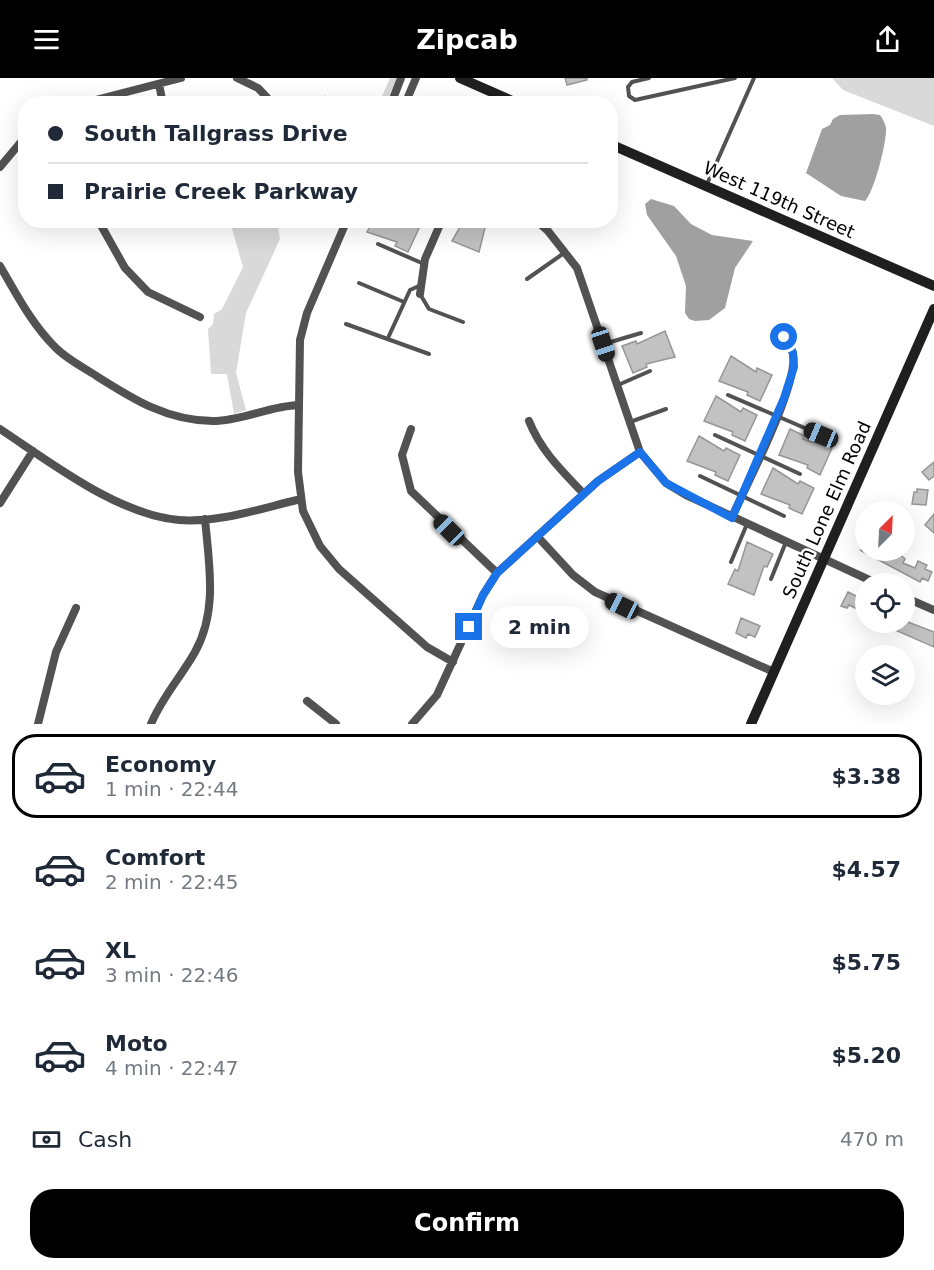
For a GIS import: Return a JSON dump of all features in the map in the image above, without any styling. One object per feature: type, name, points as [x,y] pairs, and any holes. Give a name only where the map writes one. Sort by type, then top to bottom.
[{"type":"street","points":[[109,96],[181,78]]},
{"type":"street","points":[[237,78],[258,88],[266,96]]},
{"type":"street","points":[[394,96],[401,78]]},
{"type":"street","points":[[409,96],[417,78]]},
{"type":"street","points":[[460,78],[501,96]]},
{"type":"street","points":[[159,84],[161,96]]},
{"type":"street","points":[[0,167],[18,146]]},
{"type":"street","name":"West 119th Street","points":[[618,148],[934,286]]},
{"type":"street","points":[[102,228],[124,268],[148,292],[200,317]]},
{"type":"street","points":[[344,228],[302,328],[299,405],[303,511],[320,546],[339,569],[427,647],[453,662]]},
{"type":"street","points":[[420,294],[424,264],[439,228]]},
{"type":"street","points":[[545,228],[577,268],[640,452],[666,483],[732,518],[855,573]]},
{"type":"street","points":[[0,266],[35,323],[54,346],[143,405],[177,417],[213,421],[234,419],[273,408],[299,405]]},
{"type":"street","name":"South Lone Elm Road","points":[[751,724],[934,309]]},
{"type":"street","points":[[732,518],[777,416],[794,367],[793,353],[789,344],[774,330]]},
{"type":"street","points":[[529,421],[536,440],[584,494]]},
{"type":"street","points":[[0,429],[128,507],[178,520],[205,519],[301,499]]},
{"type":"street","points":[[411,429],[402,455],[411,491],[497,573]]},
{"type":"street","points":[[0,502],[33,451]]},
{"type":"street","points":[[412,724],[431,704],[483,595],[497,573],[608,473],[640,452]]},
{"type":"street","points":[[151,724],[165,696],[195,652],[206,625],[211,596],[205,519]]},
{"type":"street","points":[[537,537],[573,575],[595,592],[774,672]]},
{"type":"street","points":[[915,602],[934,610]]},
{"type":"street","points":[[38,724],[56,652],[76,608]]},
{"type":"street","points":[[307,701],[336,724]]},
{"type":"lane","points":[[649,78],[632,82],[628,87],[629,96],[635,100],[735,78]]},
{"type":"lane","points":[[706,186],[754,78]]},
{"type":"lane","points":[[378,244],[424,264]]},
{"type":"lane","points":[[527,279],[565,253]]},
{"type":"lane","points":[[359,283],[404,302]]},
{"type":"lane","points":[[388,338],[410,290],[421,285]]},
{"type":"lane","points":[[420,294],[429,309],[463,322]]},
{"type":"lane","points":[[346,324],[429,354]]},
{"type":"lane","points":[[603,344],[641,333]]},
{"type":"lane","points":[[617,385],[650,371]]},
{"type":"lane","points":[[728,395],[821,435]]},
{"type":"lane","points":[[630,422],[666,409]]},
{"type":"lane","points":[[715,435],[800,474]]},
{"type":"lane","points":[[700,476],[784,516]]},
{"type":"lane","points":[[731,562],[747,524]]},
{"type":"lane","points":[[771,579],[786,542]]},
{"type":"shaded area","points":[[390,78],[397,78],[389,96],[382,96]]},
{"type":"shaded area","points":[[832,78],[934,78],[934,126],[843,90]]},
{"type":"shaded area","points":[[840,115],[880,115],[882,118],[886,135],[876,178],[865,201],[841,196],[806,173],[822,129],[830,125],[833,119]]},
{"type":"shaded area","points":[[651,199],[674,206],[691,224],[712,235],[753,241],[735,268],[725,308],[709,320],[695,321],[689,319],[685,313],[686,286],[676,256],[647,215],[645,204]]},
{"type":"shaded area","points":[[232,228],[278,228],[280,239],[246,313],[236,373],[246,410],[234,414],[227,374],[211,374],[208,329],[213,324],[214,314],[222,309],[243,267]]},
{"type":"building","points":[[565,78],[587,78],[587,80],[567,85]]},
{"type":"building","points":[[369,228],[419,228],[408,252],[395,246],[397,242],[367,232]]},
{"type":"building","points":[[459,228],[485,228],[479,252],[452,241]]},
{"type":"building","points":[[665,331],[675,357],[646,364],[647,367],[633,373],[622,346],[636,341],[637,344]]},
{"type":"building","points":[[731,356],[756,372],[757,368],[772,375],[760,401],[747,395],[748,392],[719,381]]},
{"type":"building","points":[[716,396],[741,412],[743,408],[757,415],[745,441],[732,435],[733,432],[704,421]]},
{"type":"building","points":[[790,429],[805,436],[803,439],[832,448],[820,475],[807,468],[808,465],[779,455]]},
{"type":"building","points":[[699,436],[724,451],[726,448],[740,455],[728,481],[715,475],[716,472],[687,461]]},
{"type":"building","points":[[934,462],[934,476],[929,480],[922,472]]},
{"type":"building","points":[[773,468],[798,484],[800,481],[814,488],[802,514],[789,508],[790,505],[761,494]]},
{"type":"building","points":[[917,489],[928,490],[926,505],[915,504],[915,501],[912,501],[914,492],[917,492]]},
{"type":"building","points":[[934,514],[934,533],[925,525]]},
{"type":"building","points":[[747,542],[773,554],[767,567],[764,566],[754,595],[728,584],[735,569],[738,571]]},
{"type":"building","points":[[881,561],[904,561],[903,563],[915,568],[918,561],[927,565],[925,569],[932,572],[928,581],[922,578],[920,582],[915,579],[915,573],[903,573]]},
{"type":"building","points":[[848,592],[855,596],[855,608],[849,605],[847,608],[841,606]]},
{"type":"building","points":[[741,618],[760,626],[755,637],[748,634],[746,638],[736,633]]},
{"type":"building","points":[[915,625],[934,632],[934,647],[902,633],[915,633]]},
{"type":"route","points":[[469,627],[483,595],[497,573],[598,481],[640,452],[666,483],[732,518],[784,398],[794,367],[793,353],[784,337]]}]
